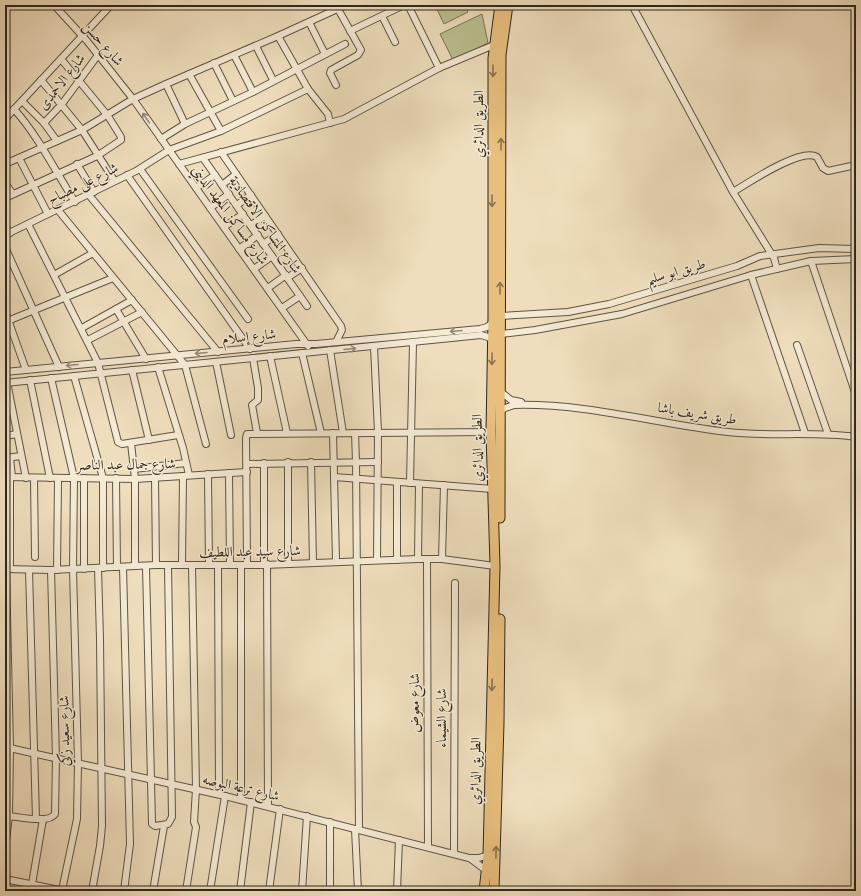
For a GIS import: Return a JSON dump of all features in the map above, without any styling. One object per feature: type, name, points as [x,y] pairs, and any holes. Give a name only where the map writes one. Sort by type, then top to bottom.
[{"type":"highway","name":"الطريق الدائري","points":[[494,891],[499,723],[493,341],[497,319],[496,260],[501,55],[508,5]]},
{"type":"highway","name":"الطريق الدائري","points":[[497,241],[494,45],[498,7]]},
{"type":"highway","name":"الطريق الدائري","points":[[484,891],[488,855],[495,566],[494,438],[500,427],[501,334],[497,319]]},
{"type":"street","name":"شارع حسن","points":[[54,5],[98,55],[133,99]]},
{"type":"street","points":[[5,119],[61,59],[81,35],[111,5]]},
{"type":"street","points":[[5,164],[82,130],[108,116],[133,99],[346,5]]},
{"type":"street","points":[[350,31],[404,5]]},
{"type":"street","points":[[408,5],[439,68]]},
{"type":"street","points":[[632,5],[733,192],[772,255],[777,269]]},
{"type":"street","points":[[336,85],[330,73],[331,70],[361,52],[338,9]]},
{"type":"street","points":[[382,16],[395,42]]},
{"type":"street","points":[[309,22],[325,54]]},
{"type":"street","points":[[278,36],[308,89],[328,114],[330,123]]},
{"type":"street","points":[[161,139],[185,124],[253,92],[273,80],[345,44]]},
{"type":"street","points":[[179,164],[330,123],[354,115],[439,68],[494,45]]},
{"type":"street","points":[[256,46],[273,80]]},
{"type":"street","name":"شارع الاحمدى","points":[[44,123],[62,104],[98,55]]},
{"type":"street","points":[[234,55],[253,92]]},
{"type":"street","points":[[5,198],[97,156],[119,142],[121,138],[108,116],[61,59]]},
{"type":"street","points":[[214,63],[233,101]]},
{"type":"street","points":[[189,74],[221,131]]},
{"type":"street","points":[[41,80],[82,130],[97,156],[114,180]]},
{"type":"street","points":[[166,84],[185,124]]},
{"type":"street","name":"شارع على مصباح","points":[[7,234],[91,194],[114,180],[140,169],[169,150],[221,131],[308,89]]},
{"type":"street","name":"شارع مساكن المعهد الديني","points":[[133,99],[312,352]]},
{"type":"street","points":[[22,101],[44,123],[57,141]]},
{"type":"street","points":[[14,109],[30,128],[75,202]]},
{"type":"street","points":[[221,152],[342,326],[342,330],[336,342]]},
{"type":"street","points":[[733,192],[780,163],[809,156],[817,157],[823,168],[828,171],[856,165]]},
{"type":"street","points":[[19,158],[48,214]]},
{"type":"street","name":"شارع المساكن الاقتصادية","points":[[203,158],[307,306]]},
{"type":"street","points":[[77,164],[91,194],[218,352]]},
{"type":"street","points":[[140,169],[248,319]]},
{"type":"street","points":[[222,185],[236,174]]},
{"type":"street","points":[[127,175],[250,348]]},
{"type":"street","points":[[196,188],[215,175]]},
{"type":"street","points":[[5,183],[13,194]]},
{"type":"street","points":[[210,208],[229,194]]},
{"type":"street","points":[[236,205],[251,195]]},
{"type":"street","points":[[58,210],[185,365],[206,444]]},
{"type":"street","points":[[224,227],[243,214]]},
{"type":"street","points":[[251,225],[265,216]]},
{"type":"street","points":[[28,224],[82,328],[98,363],[102,373],[118,442],[122,444],[131,443],[178,435]]},
{"type":"street","points":[[5,226],[7,234]]},
{"type":"street","points":[[263,244],[278,234]]},
{"type":"street","points":[[240,249],[258,235]]},
{"type":"street","points":[[5,247],[59,366]]},
{"type":"street","name":"طريق ابو سليم","points":[[497,319],[568,312],[609,304],[737,266],[760,256],[826,248],[856,249]]},
{"type":"street","points":[[54,275],[93,253]]},
{"type":"street","points":[[254,269],[272,256]]},
{"type":"street","name":"طريق ابو سليم","points":[[501,334],[612,316],[751,275],[811,261],[856,259]]},
{"type":"street","points":[[811,261],[856,395]]},
{"type":"street","points":[[268,288],[302,268]]},
{"type":"street","points":[[751,275],[805,433]]},
{"type":"street","points":[[7,321],[114,278]]},
{"type":"street","points":[[282,308],[300,296]]},
{"type":"street","points":[[82,328],[132,300]]},
{"type":"street","points":[[116,309],[146,359]]},
{"type":"street","points":[[5,311],[7,321],[26,370]]},
{"type":"street","points":[[88,340],[142,312]]},
{"type":"street","name":"شارع إسلام","points":[[6,382],[413,342],[477,332],[487,327],[497,319]]},
{"type":"street","name":"شارع إسلام","points":[[5,372],[250,348],[477,332],[493,341]]},
{"type":"street","points":[[410,483],[413,342]]},
{"type":"street","points":[[797,345],[828,434]]},
{"type":"street","points":[[374,347],[378,432],[377,560]]},
{"type":"street","points":[[330,350],[343,433]]},
{"type":"street","points":[[302,353],[321,433]]},
{"type":"street","points":[[270,356],[287,433]]},
{"type":"street","points":[[253,358],[258,388],[258,400],[252,406],[257,433]]},
{"type":"street","points":[[216,362],[231,435]]},
{"type":"street","points":[[158,368],[186,463],[182,565]]},
{"type":"street","points":[[132,370],[149,440]]},
{"type":"street","points":[[74,376],[103,478],[100,568],[102,768],[101,836],[92,891]]},
{"type":"street","name":"شارع سعيد زكي","points":[[51,378],[74,478],[73,569],[78,763],[76,819],[64,891]]},
{"type":"street","points":[[30,380],[50,478]]},
{"type":"street","points":[[6,382],[26,478]]},
{"type":"street","name":"طريق شريف باشا","points":[[500,392],[511,400],[534,405]]},
{"type":"street","name":"طريق شريف باشا","points":[[500,412],[511,405],[534,405],[610,411],[727,432],[758,434],[805,433],[856,437]]},
{"type":"street","points":[[355,432],[358,891]]},
{"type":"street","points":[[241,800],[244,565],[247,472],[246,436],[249,433],[410,432],[494,438]]},
{"type":"street","points":[[333,433],[336,561]]},
{"type":"street","points":[[5,436],[17,434]]},
{"type":"street","points":[[131,443],[136,479],[135,566]]},
{"type":"street","points":[[5,848],[9,816],[7,747],[7,569],[9,477],[7,458],[22,456]]},
{"type":"street","points":[[247,464],[288,462],[378,462]]},
{"type":"street","points":[[288,462],[288,564]]},
{"type":"street","points":[[311,462],[313,563]]},
{"type":"street","points":[[134,470],[186,463]]},
{"type":"street","points":[[264,463],[268,806]]},
{"type":"street","name":"شارع جمال عبد الناصر","points":[[9,477],[136,479],[247,472]]},
{"type":"street","points":[[229,473],[230,565]]},
{"type":"street","points":[[208,474],[209,565]]},
{"type":"street","points":[[334,477],[494,489]]},
{"type":"street","points":[[34,478],[35,556]]},
{"type":"street","points":[[9,816],[43,820],[51,818],[56,814],[54,570],[58,478]]},
{"type":"street","points":[[84,478],[84,569]]},
{"type":"street","points":[[116,478],[130,844],[124,891]]},
{"type":"street","points":[[156,478],[156,566]]},
{"type":"street","points":[[397,482],[397,560]]},
{"type":"street","points":[[418,559],[419,484]]},
{"type":"street","points":[[442,559],[444,486]]},
{"type":"street","name":"شارع سيد عبد اللطيف","points":[[7,569],[54,570],[168,565],[288,564],[418,559],[442,559],[495,566]]},
{"type":"street","name":"شارع معوض","points":[[427,559],[428,847]]},
{"type":"street","points":[[146,566],[152,824],[154,826],[164,826],[168,824],[172,817],[168,565]]},
{"type":"street","points":[[186,891],[196,827],[194,822],[196,789],[192,565]]},
{"type":"street","points":[[210,891],[222,795],[218,565]]},
{"type":"street","points":[[29,570],[36,819]]},
{"type":"street","name":"شارع الشيماء","points":[[454,854],[455,583]]},
{"type":"street","name":"شارع ترعة البوصه","points":[[7,747],[252,802],[469,858]]},
{"type":"street","points":[[240,891],[252,802]]},
{"type":"street","points":[[269,891],[280,809]]},
{"type":"street","points":[[302,891],[308,816]]},
{"type":"street","points":[[32,884],[43,820]]},
{"type":"street","points":[[330,822],[330,891]]},
{"type":"street","points":[[154,891],[164,826]]},
{"type":"street","points":[[397,891],[399,840]]},
{"type":"street","points":[[469,858],[479,858],[488,855]]},
{"type":"street","points":[[469,858],[487,871]]},
{"type":"street","points":[[5,879],[64,891]]},
{"type":"green space","points":[[435,5],[465,5],[468,12],[444,24]]},
{"type":"green space","points":[[482,14],[488,43],[453,60],[440,34]]}]
